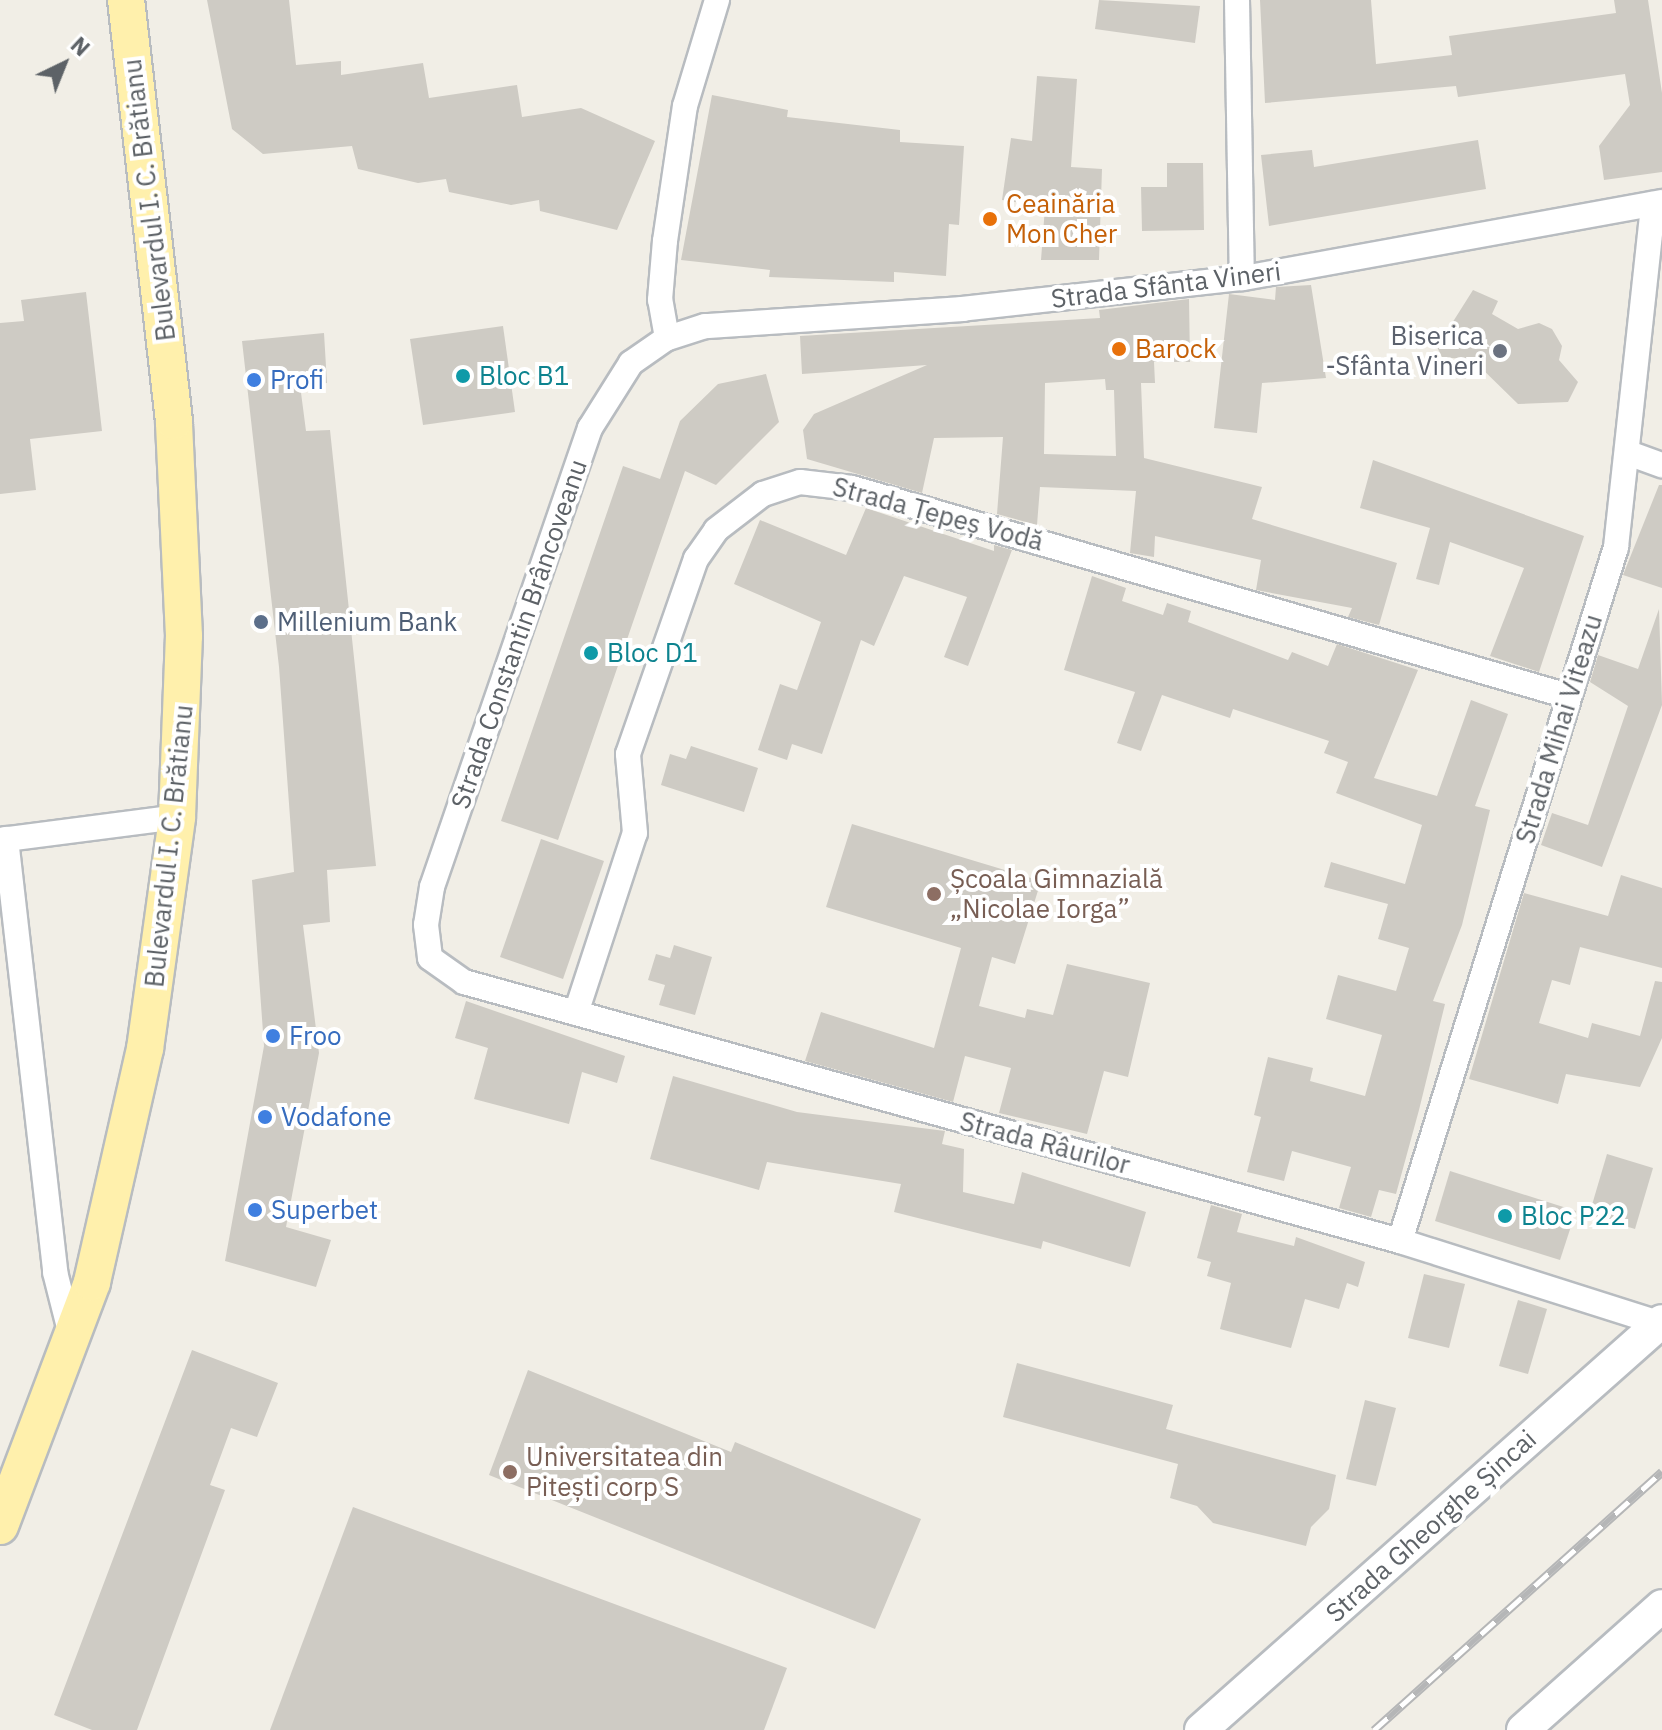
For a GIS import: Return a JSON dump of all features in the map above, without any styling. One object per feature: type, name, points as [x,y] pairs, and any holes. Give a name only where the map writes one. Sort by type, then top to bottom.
[{"type":"main road","name":"Bulevardul I. C. Brătianu","points":[[0,1526],[73,1343],[145,1049],[177,817],[184,636],[175,436],[126,0]]},
{"type":"main road","name":"Strada Gheorghe Șincai","points":[[1201,1730],[1661,1323]]},
{"type":"main road","points":[[1523,1730],[1659,1612]]},
{"type":"street","points":[[667,338],[660,300],[667,226],[685,106],[717,0]]},
{"type":"street","points":[[1237,0],[1242,278]]},
{"type":"street","name":"Strada Sfânta Vineri","points":[[667,338],[705,326],[963,309],[1242,278],[1658,203]]},
{"type":"street","name":"Strada Mihai Viteazu","points":[[1400,1241],[1616,547],[1631,454],[1658,203]]},
{"type":"street","name":"Strada Constantin Brâncoveanu","points":[[430,958],[432,887],[590,428],[631,363],[667,338]]},
{"type":"street","points":[[1631,454],[1662,465]]},
{"type":"street","name":"Strada Țepeș Vodă","points":[[576,1013],[635,833],[628,754],[696,559],[716,530],[763,494],[800,482],[852,488],[1568,696]]},
{"type":"street","points":[[73,1343],[55,1272],[3,839],[177,817]]},
{"type":"street","name":"Strada Râurilor","points":[[430,958],[464,982],[1400,1241],[1661,1323]]},
{"type":"building","points":[[207,0],[289,0],[296,65],[341,61],[341,75],[423,63],[429,98],[517,85],[522,117],[581,108],[655,141],[617,230],[540,211],[539,200],[511,205],[449,192],[446,179],[418,183],[358,169],[352,146],[263,154],[232,129]]},
{"type":"building","points":[[1099,0],[1200,6],[1195,43],[1095,29]]},
{"type":"building","points":[[1260,0],[1371,0],[1376,64],[1452,55],[1449,36],[1616,13],[1614,0],[1648,0],[1662,93],[1662,172],[1604,180],[1599,146],[1630,105],[1625,74],[1458,97],[1456,86],[1265,103]]},
{"type":"building","points":[[1037,76],[1077,79],[1071,167],[1102,169],[1099,260],[1041,260],[1045,207],[1002,200],[1011,138],[1032,141]]},
{"type":"building","points":[[712,95],[788,110],[787,117],[900,130],[900,142],[964,146],[959,225],[949,224],[946,276],[894,272],[894,282],[769,277],[770,270],[681,260]]},
{"type":"building","points":[[1478,140],[1486,189],[1269,226],[1261,155],[1312,150],[1314,167]]},
{"type":"building","points":[[1167,163],[1203,163],[1204,230],[1142,231],[1141,187],[1167,187]]},
{"type":"building","points":[[1311,285],[1326,378],[1262,383],[1257,433],[1214,428],[1229,294],[1275,300],[1276,287]]},
{"type":"building","name":"Biserica -Sfânta Vineri","points":[[1473,290],[1498,301],[1492,314],[1518,329],[1539,323],[1552,329],[1562,346],[1559,360],[1578,382],[1568,402],[1518,404],[1473,360],[1442,357],[1437,347]]},
{"type":"building","points":[[86,292],[102,431],[30,439],[36,490],[0,494],[0,323],[24,321],[21,300]]},
{"type":"building","points":[[1189,299],[1190,362],[1154,362],[1155,383],[1141,383],[1144,458],[1262,487],[1252,519],[1397,563],[1379,625],[1348,617],[1352,608],[1256,590],[1261,560],[1155,536],[1154,557],[1130,553],[1136,491],[1040,487],[1037,525],[997,514],[1003,437],[934,438],[922,493],[807,459],[803,430],[814,414],[927,365],[802,374],[800,336],[1100,318],[1099,310]],"holes":[[[1105,379],[1106,390],[1114,390],[1116,456],[1044,454],[1045,383]]]},
{"type":"building","name":"Bloc B1","points":[[503,326],[515,412],[423,425],[410,339]]},
{"type":"building","points":[[324,333],[327,383],[300,385],[306,431],[330,430],[376,866],[327,870],[330,922],[303,925],[319,1053],[286,1227],[331,1240],[316,1287],[225,1261],[264,1046],[252,880],[294,872],[279,667],[242,341]]},
{"type":"building","name":"Bloc D1","points":[[766,374],[779,422],[716,485],[685,471],[558,840],[501,821],[623,466],[660,479],[680,421],[718,384]]},
{"type":"building","points":[[1373,460],[1584,536],[1539,672],[1490,656],[1524,568],[1450,542],[1439,585],[1416,579],[1430,528],[1360,508]]},
{"type":"building","points":[[1659,485],[1662,485],[1662,588],[1623,575]]},
{"type":"building","points":[[866,508],[994,551],[994,545],[1012,550],[968,666],[944,657],[967,597],[904,576],[874,646],[861,640],[822,754],[792,744],[787,760],[758,750],[780,684],[797,690],[821,622],[734,584],[760,520],[846,555]]},
{"type":"building","points":[[1092,576],[1126,588],[1122,601],[1163,615],[1167,603],[1191,611],[1188,622],[1288,660],[1292,652],[1328,666],[1337,644],[1418,670],[1374,778],[1437,796],[1471,700],[1508,714],[1475,806],[1490,810],[1462,925],[1433,1001],[1445,1004],[1419,1110],[1396,1194],[1379,1190],[1371,1217],[1339,1208],[1351,1167],[1292,1151],[1284,1181],[1247,1172],[1261,1117],[1254,1115],[1268,1057],[1313,1068],[1310,1081],[1365,1096],[1382,1035],[1326,1019],[1338,975],[1396,991],[1409,948],[1378,939],[1388,904],[1324,887],[1331,862],[1405,884],[1422,825],[1336,793],[1348,762],[1324,753],[1329,741],[1233,709],[1230,718],[1162,695],[1141,751],[1117,743],[1135,692],[1064,670]]},
{"type":"building","points":[[1659,609],[1662,705],[1602,867],[1541,845],[1552,813],[1588,825],[1628,706],[1590,682],[1598,655],[1638,669]]},
{"type":"building","points":[[691,746],[758,768],[744,812],[661,785],[670,754],[686,759]]},
{"type":"building","points":[[852,824],[1041,881],[1015,964],[992,957],[979,1006],[1025,1018],[1027,1009],[1053,1015],[1067,964],[1150,983],[1128,1077],[1104,1071],[1087,1134],[999,1113],[1011,1068],[965,1056],[953,1102],[805,1061],[821,1012],[934,1048],[961,948],[826,907]]},
{"type":"building","points":[[541,839],[604,861],[563,979],[500,957]]},
{"type":"building","points":[[1621,875],[1662,888],[1662,968],[1580,947],[1570,985],[1552,980],[1539,1023],[1588,1038],[1592,1023],[1640,1036],[1655,981],[1662,982],[1662,1038],[1640,1087],[1566,1074],[1558,1104],[1469,1079],[1524,893],[1608,916]]},
{"type":"building","points":[[674,945],[712,957],[695,1015],[659,1005],[665,985],[648,980],[656,954],[670,958]]},
{"type":"building","points":[[466,1001],[625,1056],[617,1083],[582,1072],[569,1124],[474,1099],[488,1048],[455,1038]]},
{"type":"building","points":[[673,1076],[797,1112],[945,1131],[942,1144],[964,1149],[963,1192],[1014,1204],[1022,1172],[1146,1212],[1130,1267],[1043,1241],[1041,1249],[894,1212],[901,1184],[767,1162],[759,1190],[650,1159]]},
{"type":"building","points":[[1607,1154],[1653,1168],[1635,1229],[1589,1215]]},
{"type":"building","name":"Bloc P22","points":[[1450,1171],[1576,1211],[1560,1260],[1435,1221]]},
{"type":"building","points":[[1211,1205],[1242,1214],[1237,1232],[1294,1246],[1296,1237],[1365,1262],[1358,1287],[1347,1283],[1339,1309],[1305,1299],[1291,1348],[1220,1329],[1231,1283],[1207,1276],[1211,1262],[1197,1258]]},
{"type":"building","points":[[1424,1274],[1465,1284],[1449,1348],[1408,1338]]},
{"type":"building","points":[[1518,1300],[1547,1309],[1528,1374],[1499,1366]]},
{"type":"building","points":[[192,1350],[278,1383],[257,1437],[231,1428],[210,1485],[225,1490],[137,1730],[92,1730],[54,1715]]},
{"type":"building","points":[[1017,1363],[1173,1405],[1166,1429],[1336,1475],[1329,1509],[1311,1527],[1306,1546],[1213,1523],[1197,1506],[1170,1498],[1178,1464],[1003,1417]]},
{"type":"building","points":[[528,1370],[731,1452],[735,1442],[921,1519],[875,1629],[489,1475]]},
{"type":"building","points":[[1365,1400],[1396,1408],[1376,1486],[1346,1479]]},
{"type":"building","points":[[353,1507],[787,1668],[764,1730],[270,1730]]},
{"type":"railway","points":[[1374,1730],[1662,1472]]},
{"type":"place","name":"Ceainăria Mon Cher","points":[[990,219]]},
{"type":"place","name":"Barock","points":[[1119,349]]},
{"type":"place","name":"Biserica -Sfânta Vineri","points":[[1500,351]]},
{"type":"place","name":"Bloc B1","points":[[463,376]]},
{"type":"place","name":"Profi","points":[[254,380]]},
{"type":"place","name":"Millenium Bank","points":[[261,622]]},
{"type":"place","name":"Bloc D1","points":[[591,653]]},
{"type":"place","name":"Școala Gimnazială „Nicolae Iorga”","points":[[934,894]]},
{"type":"place","name":"Froo","points":[[273,1036]]},
{"type":"place","name":"Vodafone","points":[[265,1117]]},
{"type":"place","name":"Superbet","points":[[255,1210]]},
{"type":"place","name":"Bloc P22","points":[[1505,1216]]},
{"type":"place","name":"Universitatea din Pitești corp S","points":[[510,1472]]}]
